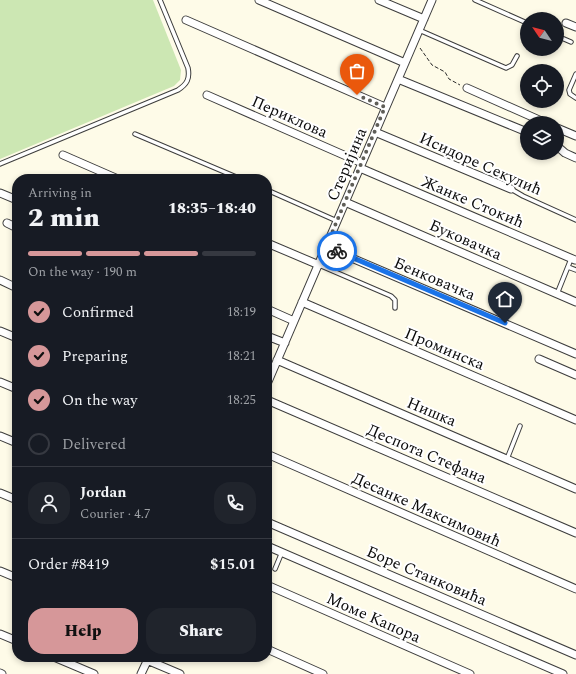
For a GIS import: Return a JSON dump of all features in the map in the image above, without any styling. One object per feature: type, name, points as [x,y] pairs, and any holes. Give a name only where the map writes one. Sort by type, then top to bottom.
[{"type":"street","points":[[259,0],[404,63]]},
{"type":"street","points":[[380,0],[424,19]]},
{"type":"street","name":"Стеријина","points":[[272,372],[432,0]]},
{"type":"street","points":[[186,20],[385,107]]},
{"type":"street","points":[[566,23],[576,27]]},
{"type":"street","points":[[398,79],[520,129]]},
{"type":"street","points":[[467,88],[530,116]]},
{"type":"street","name":"Периклова","points":[[207,95],[361,165]]},
{"type":"street","points":[[564,131],[576,136]]},
{"type":"street","name":"Исидоре Секулић","points":[[375,132],[512,189]]},
{"type":"street","points":[[564,152],[576,158]]},
{"type":"street","points":[[63,155],[107,174]]},
{"type":"street","name":"Жанке Стокић","points":[[361,165],[573,260]]},
{"type":"street","points":[[0,193],[12,198]]},
{"type":"street","name":"Буковачка","points":[[346,202],[576,302]]},
{"type":"street","points":[[7,223],[12,226]]},
{"type":"street","points":[[272,245],[318,265]]},
{"type":"street","name":"Бенковачка","points":[[326,247],[576,354]]},
{"type":"street","points":[[0,280],[12,286]]},
{"type":"street","name":"Проминска","points":[[302,302],[576,420]]},
{"type":"street","points":[[272,311],[294,321]]},
{"type":"street","points":[[0,331],[12,336]]},
{"type":"street","points":[[272,338],[284,343]]},
{"type":"street","points":[[539,359],[576,375]]},
{"type":"street","name":"Нишка","points":[[277,360],[576,488]]},
{"type":"street","points":[[0,382],[12,387]]},
{"type":"street","name":"Деспота Стефана","points":[[272,402],[576,533]]},
{"type":"street","points":[[0,436],[12,441]]},
{"type":"street","name":"Десанке Максимовић","points":[[272,456],[576,589]]},
{"type":"street","points":[[0,493],[12,498]]},
{"type":"street","name":"Боре Станковића","points":[[272,524],[576,655]]},
{"type":"street","points":[[272,548],[563,674]]},
{"type":"street","points":[[0,571],[12,576]]},
{"type":"street","name":"Моме Капора","points":[[272,587],[470,674]]},
{"type":"street","points":[[0,634],[12,639]]},
{"type":"street","points":[[272,651],[323,674]]},
{"type":"street","points":[[66,662],[94,674]]},
{"type":"street","points":[[141,674],[147,662]]},
{"type":"street","points":[[154,662],[180,674]]},
{"type":"lane","points":[[0,164],[178,90],[184,86],[190,76],[188,68],[160,0]]},
{"type":"lane","points":[[475,0],[520,20]]},
{"type":"lane","points":[[419,30],[506,68],[510,68],[517,56]]},
{"type":"lane","points":[[564,39],[571,42]]},
{"type":"lane","points":[[576,74],[569,90],[570,94],[576,98]]},
{"type":"lane","points":[[135,134],[229,174]]},
{"type":"lane","name":"Исидоре Секулић","points":[[512,189],[523,196],[576,220]]},
{"type":"lane","points":[[272,192],[337,221]]},
{"type":"lane","points":[[557,294],[568,267],[573,260]]},
{"type":"lane","points":[[318,265],[391,296],[394,300],[395,308]]},
{"type":"lane","points":[[568,267],[576,270]]},
{"type":"lane","points":[[507,458],[520,426]]},
{"type":"lane","points":[[275,569],[282,552]]},
{"type":"path","points":[[415,40],[432,65],[445,72],[448,79],[467,88]]},
{"type":"green space","points":[[0,0],[153,0],[181,70],[180,80],[174,86],[0,159]]},
{"type":"way so far","points":[[337,251],[326,247],[385,107],[357,95]]},
{"type":"route","points":[[337,251],[505,323]]}]
